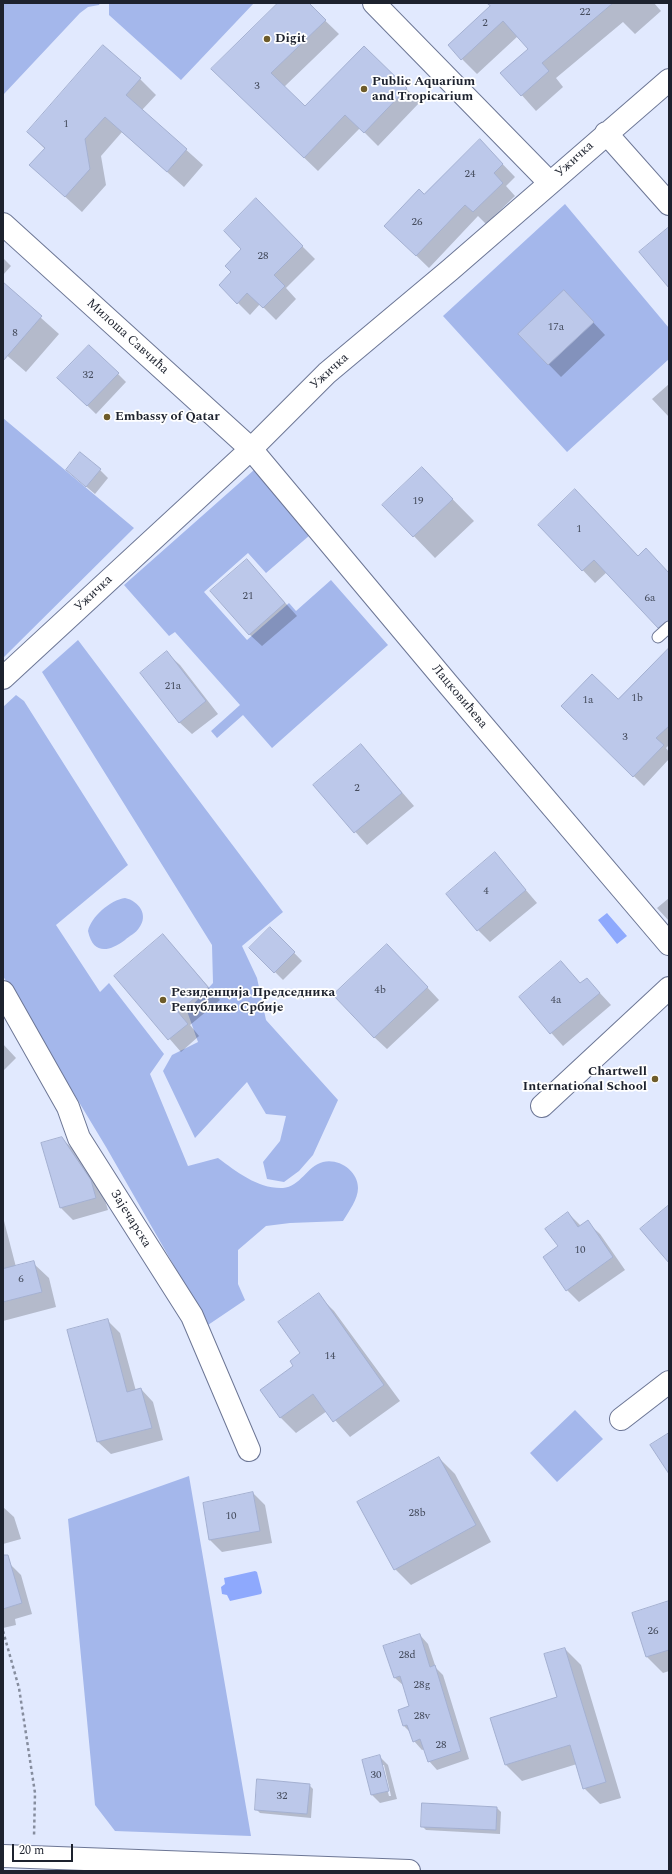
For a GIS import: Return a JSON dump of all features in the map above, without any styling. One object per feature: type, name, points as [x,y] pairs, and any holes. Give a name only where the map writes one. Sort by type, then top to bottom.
[{"type":"street","points":[[374,3],[550,183]]},
{"type":"street","name":"Ужичка","points":[[3,678],[251,449],[327,373],[450,270],[606,133],[669,80]]},
{"type":"street","points":[[606,133],[669,204]]},
{"type":"street","name":"Милоша Савчића","points":[[3,224],[251,449]]},
{"type":"street","name":"Лацковићева","points":[[251,449],[669,944]]},
{"type":"street","points":[[542,1106],[669,988]]},
{"type":"street","name":"Зајечарска","points":[[3,992],[68,1107],[79,1138],[192,1316],[249,1450]]},
{"type":"street","points":[[621,1419],[669,1382]]},
{"type":"street","points":[[3,1856],[409,1871]]},
{"type":"lane","points":[[658,637],[669,627]]},
{"type":"path","points":[[3,1631],[19,1688],[35,1793],[33,1858]]},
{"type":"shaded area","points":[[3,3],[100,3],[99,5],[88,7],[80,13],[3,95]]},
{"type":"shaded area","points":[[109,3],[254,3],[181,80],[109,15]]},
{"type":"shaded area","points":[[565,204],[669,328],[669,359],[567,452],[443,316]]},
{"type":"shaded area","points":[[3,418],[134,528],[3,658]]},
{"type":"shaded area","points":[[254,470],[310,535],[266,573],[248,553],[204,592],[247,640],[289,603],[296,611],[331,580],[388,645],[272,748],[243,715],[217,738],[211,731],[240,705],[175,632],[169,636],[124,585]]},
{"type":"shaded area","points":[[78,640],[283,912],[242,946],[257,978],[266,1020],[338,1100],[313,1155],[299,1171],[284,1182],[267,1179],[263,1162],[280,1141],[286,1116],[266,1114],[247,1082],[195,1138],[163,1071],[172,1055],[198,1042],[187,1011],[213,983],[212,945],[42,672]]},
{"type":"shaded area","points":[[16,695],[24,701],[128,865],[56,925],[100,992],[109,983],[164,1054],[150,1074],[188,1166],[218,1158],[240,1174],[256,1183],[274,1188],[283,1188],[294,1184],[317,1164],[329,1161],[346,1167],[355,1176],[357,1182],[358,1192],[353,1205],[343,1221],[290,1223],[266,1226],[238,1250],[238,1284],[245,1300],[208,1325],[106,1147],[3,976],[3,707]]},
{"type":"shaded area","points":[[125,898],[134,902],[141,909],[143,914],[142,923],[136,931],[119,944],[108,949],[98,948],[90,939],[88,931],[93,920],[107,906],[119,899]]},
{"type":"shaded area","points":[[607,913],[627,936],[617,944],[598,920]]},
{"type":"shaded area","points":[[575,1410],[603,1439],[557,1482],[530,1453]]},
{"type":"shaded area","points":[[189,1476],[251,1836],[115,1831],[95,1805],[68,1519]]},
{"type":"shaded area","points":[[255,1571],[257,1572],[262,1592],[261,1594],[230,1601],[227,1595],[222,1594],[221,1587],[225,1584],[224,1578]]},
{"type":"building","points":[[278,3],[309,3],[326,20],[271,73],[305,106],[364,46],[407,88],[364,133],[345,115],[304,158],[211,69]]},
{"type":"building","points":[[487,3],[613,3],[542,63],[549,71],[521,96],[500,73],[528,49],[503,21],[461,60],[448,45],[490,6]]},
{"type":"building","points":[[103,45],[141,78],[126,95],[187,149],[167,172],[105,117],[85,139],[90,169],[65,197],[29,165],[45,148],[27,132]]},
{"type":"building","points":[[480,139],[503,164],[494,173],[503,183],[473,212],[465,205],[416,256],[384,226],[419,189],[424,194]]},
{"type":"building","points":[[256,198],[303,246],[274,275],[285,286],[263,308],[247,293],[237,304],[219,285],[231,272],[225,266],[241,249],[224,231]]},
{"type":"building","points":[[669,227],[669,288],[639,252]]},
{"type":"building","points":[[3,282],[42,316],[3,361]]},
{"type":"building","points":[[564,290],[594,322],[548,365],[518,334]]},
{"type":"building","points":[[89,345],[119,373],[87,406],[57,378]]},
{"type":"building","points":[[80,452],[101,469],[86,487],[66,470]]},
{"type":"building","points":[[422,467],[453,499],[413,537],[382,505]]},
{"type":"building","points":[[575,489],[638,556],[646,548],[669,573],[669,620],[658,628],[594,560],[582,571],[538,525]]},
{"type":"building","points":[[247,559],[285,603],[249,635],[210,591]]},
{"type":"building","points":[[669,648],[669,726],[656,738],[664,745],[633,777],[561,706],[592,674],[618,699]]},
{"type":"building","points":[[167,651],[206,701],[179,723],[140,673]]},
{"type":"building","points":[[361,744],[402,793],[354,833],[313,785]]},
{"type":"building","points":[[495,852],[526,890],[477,931],[446,894]]},
{"type":"building","points":[[270,927],[295,952],[274,973],[249,948]]},
{"type":"building","name":"Резиденција Председника Републике Србије","points":[[163,934],[208,987],[178,1012],[188,1024],[168,1040],[114,976]]},
{"type":"building","points":[[387,944],[428,987],[374,1038],[333,995]]},
{"type":"building","points":[[561,961],[580,983],[587,978],[600,993],[550,1034],[519,997]]},
{"type":"building","points":[[62,1137],[91,1180],[96,1198],[60,1208],[41,1143]]},
{"type":"building","points":[[669,1205],[669,1263],[640,1229]]},
{"type":"building","points":[[568,1212],[578,1227],[588,1220],[613,1257],[566,1291],[543,1257],[558,1246],[545,1229]]},
{"type":"building","points":[[34,1261],[42,1292],[3,1302],[3,1269]]},
{"type":"building","points":[[319,1293],[384,1385],[333,1422],[313,1394],[280,1418],[260,1390],[293,1366],[290,1361],[300,1353],[278,1322]]},
{"type":"building","points":[[108,1319],[127,1392],[141,1388],[152,1428],[97,1442],[67,1330]]},
{"type":"building","points":[[669,1433],[669,1474],[650,1445]]},
{"type":"building","points":[[439,1457],[476,1525],[394,1570],[357,1502]]},
{"type":"building","points":[[253,1492],[260,1531],[209,1540],[203,1503]]},
{"type":"building","points":[[3,1555],[8,1555],[22,1603],[3,1609]]},
{"type":"building","points":[[669,1601],[669,1650],[646,1657],[632,1613]]},
{"type":"building","points":[[420,1634],[430,1667],[435,1665],[461,1751],[428,1762],[420,1739],[413,1742],[407,1725],[403,1726],[398,1710],[409,1706],[400,1676],[394,1678],[383,1646]]},
{"type":"building","points":[[565,1648],[606,1782],[583,1789],[570,1745],[505,1765],[490,1718],[557,1697],[544,1654]]},
{"type":"building","points":[[380,1755],[389,1791],[371,1795],[362,1760]]},
{"type":"building","points":[[257,1779],[310,1784],[307,1814],[255,1810]]},
{"type":"building","points":[[422,1803],[497,1807],[496,1830],[421,1827]]},
{"type":"place","name":"Digit","points":[[267,39]]},
{"type":"place","name":"Public Aquarium and Tropicarium","points":[[364,89]]},
{"type":"place","name":"Embassy of Qatar","points":[[107,417]]},
{"type":"place","name":"Резиденција Председника Републике Србије","points":[[163,1000]]},
{"type":"place","name":"Chartwell International School","points":[[655,1079]]}]
